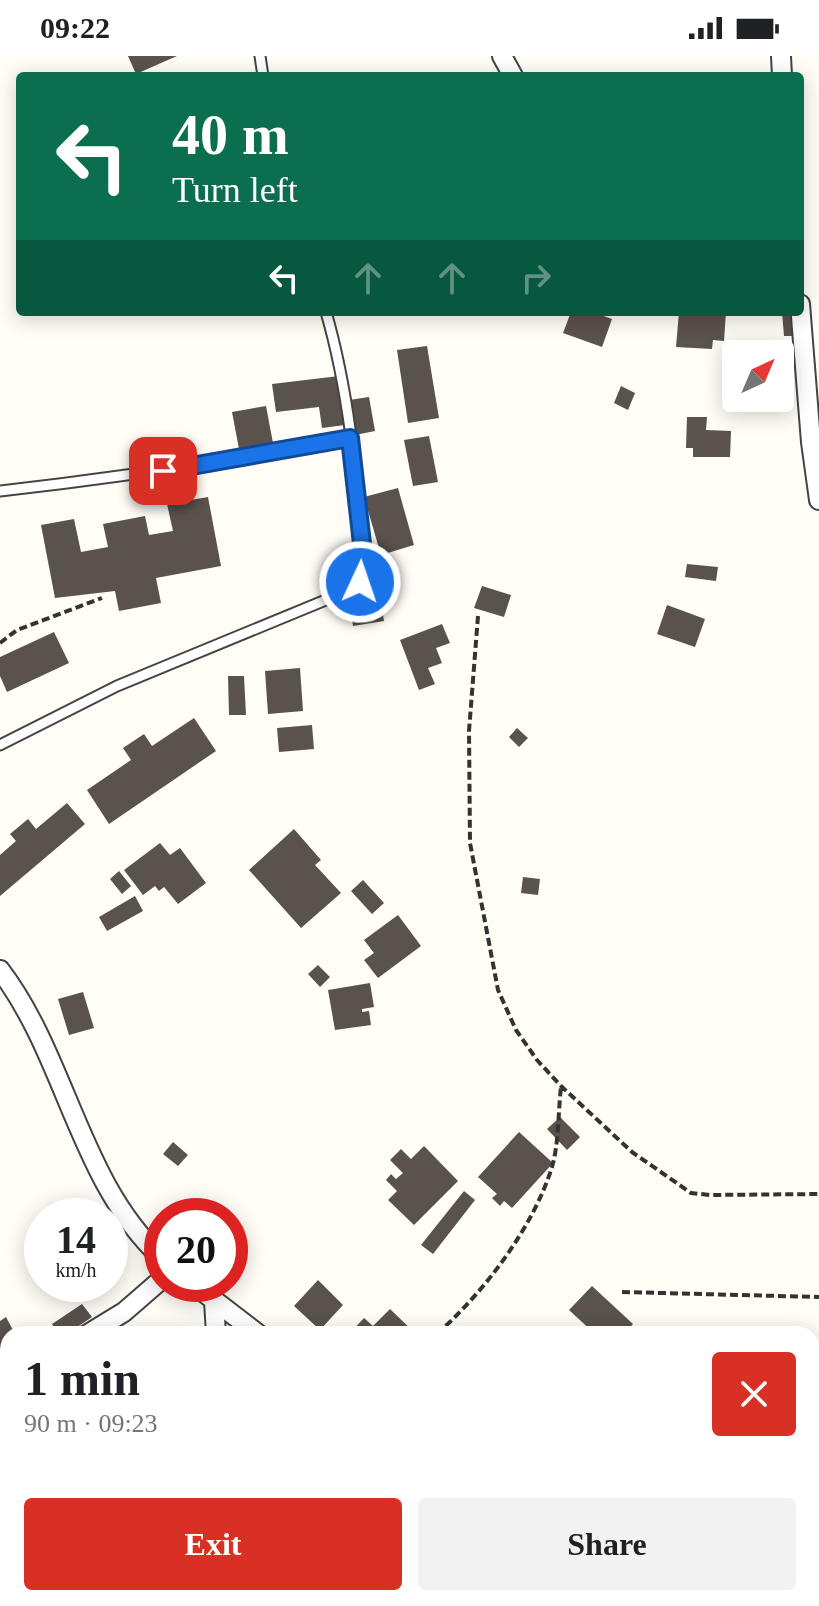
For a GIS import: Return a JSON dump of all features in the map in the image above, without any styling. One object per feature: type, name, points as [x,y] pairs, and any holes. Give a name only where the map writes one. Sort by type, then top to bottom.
[{"type":"street","points":[[801,316],[819,500]]},
{"type":"street","points":[[0,970],[40,1035],[107,1185],[144,1242]]},
{"type":"street","points":[[101,1326],[144,1295]]},
{"type":"street","points":[[214,1302],[216,1326]]},
{"type":"street","points":[[215,1302],[247,1326]]},
{"type":"lane","points":[[0,745],[117,686],[350,590],[360,582],[365,570],[350,438],[337,350],[327,316]]},
{"type":"lane","points":[[0,491],[226,461],[350,438]]},
{"type":"path","points":[[0,643],[17,630],[102,598]]},
{"type":"path","points":[[478,616],[469,731],[470,843],[498,990],[516,1030],[537,1060],[561,1086],[632,1152],[691,1193],[819,1194]]},
{"type":"path","points":[[446,1326],[464,1310],[538,1206],[553,1164],[561,1086]]},
{"type":"path","points":[[622,1292],[819,1297]]},
{"type":"building","points":[[128,56],[177,56],[141,72],[135,72]]},
{"type":"building","points":[[569,316],[612,319],[602,347],[563,333]]},
{"type":"building","points":[[679,316],[726,316],[724,340],[713,340],[712,349],[676,347]]},
{"type":"building","points":[[782,316],[795,316],[796,336],[784,336]]},
{"type":"building","points":[[427,346],[439,418],[408,423],[397,350]]},
{"type":"building","points":[[339,376],[345,425],[322,428],[319,407],[276,412],[272,384]]},
{"type":"building","points":[[621,386],[635,393],[628,410],[614,403]]},
{"type":"building","points":[[369,397],[375,431],[355,435],[349,400]]},
{"type":"building","points":[[266,406],[273,443],[239,449],[232,412]]},
{"type":"building","points":[[687,417],[707,417],[706,430],[731,431],[730,457],[693,457],[693,448],[686,448]]},
{"type":"building","points":[[429,436],[438,482],[413,486],[404,440]]},
{"type":"building","points":[[398,488],[414,545],[381,555],[364,497]]},
{"type":"building","points":[[208,497],[221,566],[156,578],[161,603],[119,611],[115,591],[55,598],[41,525],[74,519],[81,552],[108,547],[103,524],[145,516],[149,535],[173,531],[167,504]]},
{"type":"building","points":[[687,564],[718,567],[716,581],[685,577]]},
{"type":"building","points":[[482,586],[511,595],[504,617],[474,608]]},
{"type":"building","points":[[380,597],[384,621],[353,626],[349,602]]},
{"type":"building","points":[[667,605],[705,619],[695,647],[657,634]]},
{"type":"building","points":[[442,624],[450,643],[436,648],[442,663],[428,668],[435,684],[419,690],[400,640]]},
{"type":"building","points":[[54,632],[69,663],[7,692],[0,676],[0,657]]},
{"type":"building","points":[[300,668],[303,711],[268,714],[265,671]]},
{"type":"building","points":[[228,676],[244,676],[246,715],[229,715]]},
{"type":"building","points":[[194,718],[216,751],[109,824],[87,790],[131,760],[123,748],[144,734],[152,746]]},
{"type":"building","points":[[312,725],[314,749],[279,752],[277,728]]},
{"type":"building","points":[[517,728],[528,738],[519,747],[509,737]]},
{"type":"building","points":[[67,803],[85,824],[0,896],[0,855],[16,841],[10,834],[28,819],[36,829]]},
{"type":"building","points":[[294,829],[321,860],[315,865],[341,893],[301,928],[249,870]]},
{"type":"building","points":[[160,843],[170,855],[180,848],[206,883],[178,904],[164,887],[159,891],[155,886],[143,895],[124,870]]},
{"type":"building","points":[[119,871],[131,886],[122,894],[110,879]]},
{"type":"building","points":[[523,877],[540,879],[538,895],[521,893]]},
{"type":"building","points":[[363,880],[384,903],[372,914],[351,891]]},
{"type":"building","points":[[135,896],[143,911],[107,931],[99,917]]},
{"type":"building","points":[[398,915],[421,946],[378,978],[364,960],[374,953],[364,940]]},
{"type":"building","points":[[318,965],[330,977],[320,987],[308,974]]},
{"type":"building","points":[[370,983],[374,1007],[362,1009],[362,1012],[369,1011],[371,1025],[335,1030],[328,990]]},
{"type":"building","points":[[83,992],[94,1028],[69,1035],[58,999]]},
{"type":"building","points":[[560,1117],[580,1137],[567,1150],[547,1129]]},
{"type":"building","points":[[519,1132],[553,1163],[512,1208],[504,1201],[500,1206],[492,1198],[497,1194],[478,1177]]},
{"type":"building","points":[[173,1142],[188,1155],[178,1166],[163,1154]]},
{"type":"building","points":[[424,1146],[458,1181],[414,1225],[388,1200],[397,1191],[386,1180],[391,1174],[396,1179],[403,1173],[390,1160],[401,1149],[411,1159]]},
{"type":"building","points":[[464,1191],[475,1200],[433,1254],[421,1245]]},
{"type":"building","points":[[318,1280],[343,1305],[324,1326],[316,1326],[294,1306]]},
{"type":"building","points":[[592,1286],[633,1324],[586,1326],[569,1310]]},
{"type":"building","points":[[82,1304],[92,1317],[79,1326],[52,1324]]},
{"type":"building","points":[[390,1309],[408,1326],[373,1326]]},
{"type":"building","points":[[6,1317],[11,1326],[0,1326],[0,1321]]},
{"type":"building","points":[[364,1318],[373,1326],[356,1326]]},
{"type":"route","points":[[163,471],[350,438],[365,570],[360,582]]}]
